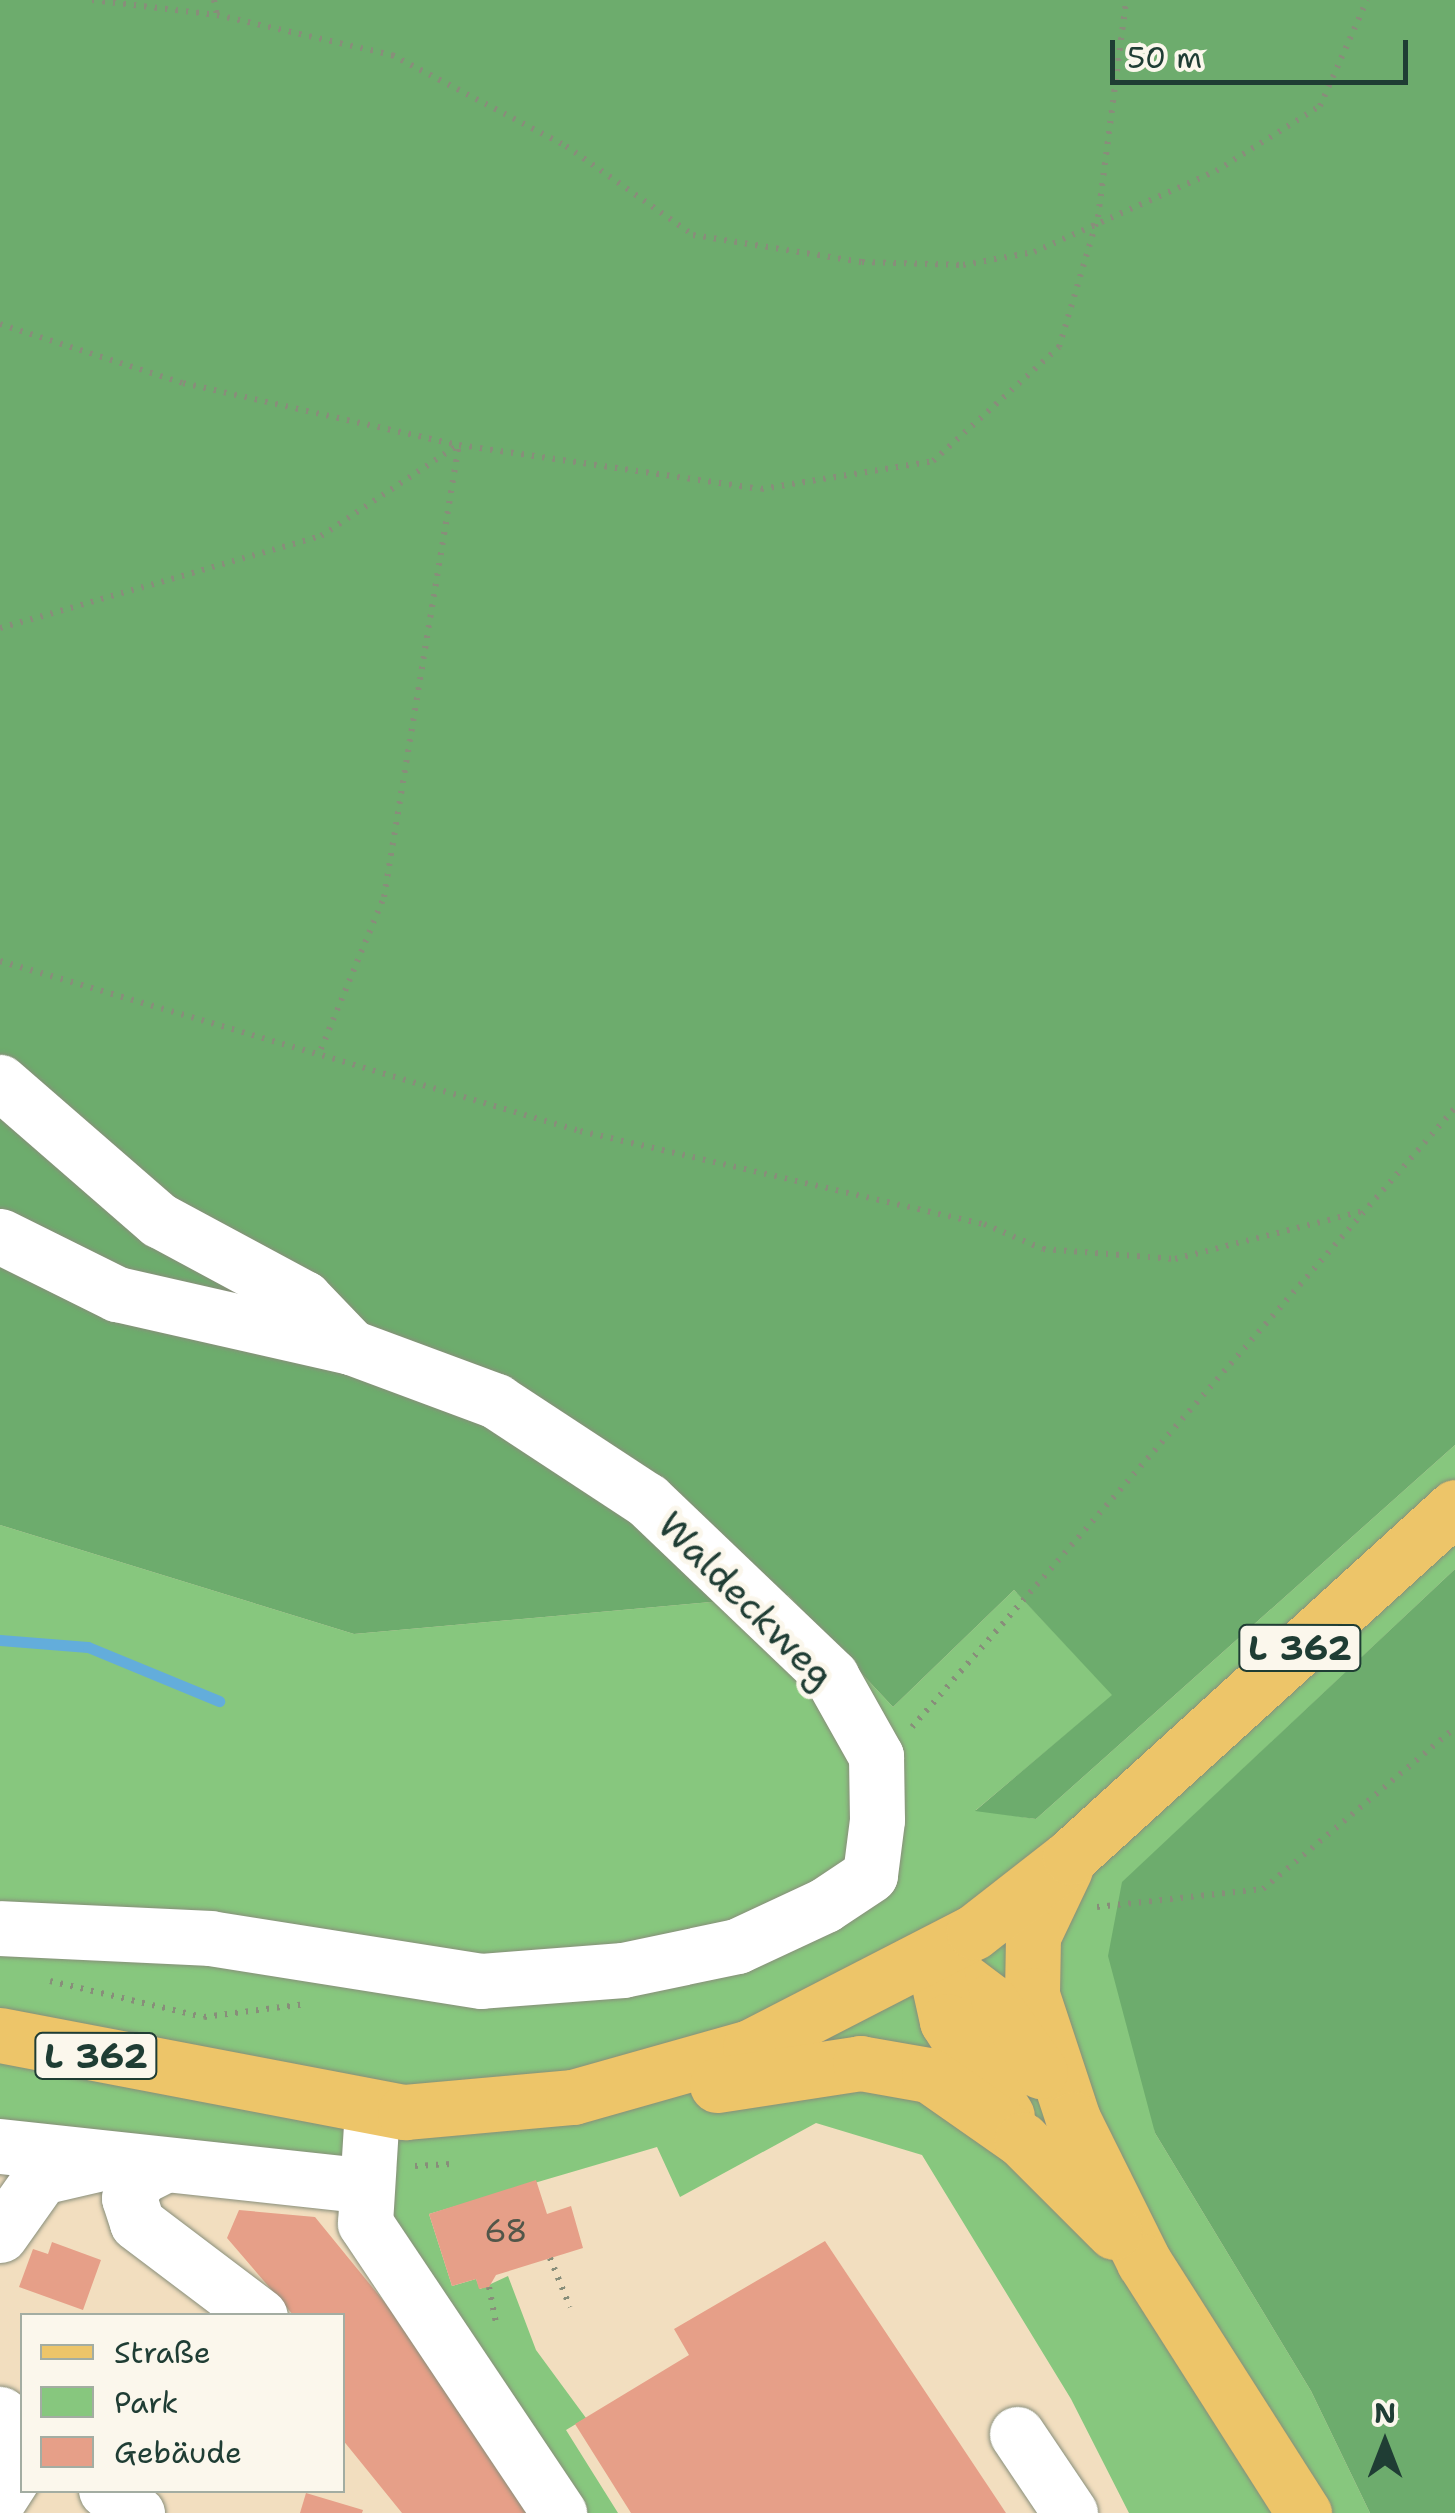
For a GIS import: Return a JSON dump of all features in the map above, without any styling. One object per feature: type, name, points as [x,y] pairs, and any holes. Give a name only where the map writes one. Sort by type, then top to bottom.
[{"type":"main road","name":"L 362","points":[[0,2035],[372,2110],[574,2097],[750,2048],[934,1958],[1070,1857],[1455,1507]]},
{"type":"main road","points":[[1070,1857],[1033,1936],[1032,1996],[1074,2118],[1144,2262],[1304,2513]]},
{"type":"main road","points":[[934,1958],[990,2001],[1074,2118]]},
{"type":"main road","points":[[934,1958],[946,2021],[1022,2140]]},
{"type":"main road","points":[[574,2097],[658,2096],[860,2062],[929,2075],[1022,2140],[1144,2262]]},
{"type":"street","name":"Waldeckweg","points":[[0,1082],[158,1220],[304,1298],[351,1347],[496,1401],[647,1500],[831,1676],[876,1756]]},
{"type":"street","points":[[0,1236],[116,1294],[351,1347]]},
{"type":"street","points":[[0,1928],[210,1938],[481,1981],[623,1970],[736,1946],[870,1876],[876,1756]]},
{"type":"street","points":[[372,2110],[361,2185],[365,2224],[560,2513]]},
{"type":"street","points":[[0,2146],[160,2168],[361,2185]]},
{"type":"street","points":[[0,2235],[41,2177],[106,2162]]},
{"type":"street","points":[[160,2168],[138,2178],[129,2198],[137,2224],[256,2313]]},
{"type":"street","points":[[1017,2434],[1070,2513]]},
{"type":"street","points":[[0,2496],[20,2467]]},
{"type":"street","points":[[110,2493],[137,2513]]},
{"type":"path","points":[[92,0],[217,15],[392,55],[566,146],[693,234],[862,262],[963,265],[1034,252],[1098,218],[1216,171],[1320,106],[1368,0]]},
{"type":"path","points":[[214,0],[217,15]]},
{"type":"path","points":[[0,324],[183,383],[459,445],[761,489],[933,461],[1060,346],[1098,218],[1126,0]]},
{"type":"path","points":[[0,628],[322,536],[459,445]]},
{"type":"path","points":[[320,1049],[384,898],[459,445]]},
{"type":"path","points":[[0,961],[320,1049],[580,1132],[984,1224],[1043,1250],[1175,1259],[1366,1210]]},
{"type":"path","points":[[876,1756],[920,1721],[1455,1108]]},
{"type":"path","points":[[1070,1857],[1089,1907],[1263,1889],[1455,1728]]},
{"type":"path","points":[[37,1978],[204,2017],[254,2004],[315,2005]]},
{"type":"path","points":[[550,2258],[570,2307]]},
{"type":"path","points":[[490,2287],[496,2324]]},
{"type":"green space","points":[[0,0],[1455,0],[1455,1445],[1036,1819],[975,1811],[1112,1695],[1014,1590],[893,1707],[788,1595],[354,1634],[0,1525]]},
{"type":"green space","points":[[1455,1445],[1455,1569],[1123,1882],[1155,2133],[1311,2391],[1370,2513],[1129,2513],[1071,2399],[922,2155],[816,2123],[680,2197],[657,2147],[429,2214],[452,2286],[476,2279],[480,2289],[508,2276],[536,2350],[586,2418],[566,2430],[618,2513],[577,2513],[380,2204],[0,2159],[0,1525],[354,1634],[788,1595],[893,1707],[1014,1590],[1113,1695],[976,1810],[1036,1819]]},
{"type":"green space","points":[[1455,1569],[1455,2513],[1370,2513],[1311,2391],[1155,2133],[1108,1956],[1122,1882]]},
{"type":"building","points":[[536,2180],[547,2214],[571,2206],[583,2248],[496,2275],[489,2287],[479,2289],[476,2279],[452,2286],[429,2214]]},
{"type":"building","points":[[239,2210],[315,2217],[474,2412],[532,2513],[402,2513],[345,2443],[345,2313],[291,2313],[227,2238]]},
{"type":"building","points":[[825,2241],[1006,2513],[631,2513],[575,2424],[689,2355],[674,2329]]},
{"type":"building","points":[[52,2242],[101,2260],[83,2310],[19,2287],[33,2249],[48,2254]]},
{"type":"building","points":[[306,2493],[363,2510],[300,2513]]},
{"type":"waterway","points":[[0,1640],[88,1647],[219,1701]]}]
